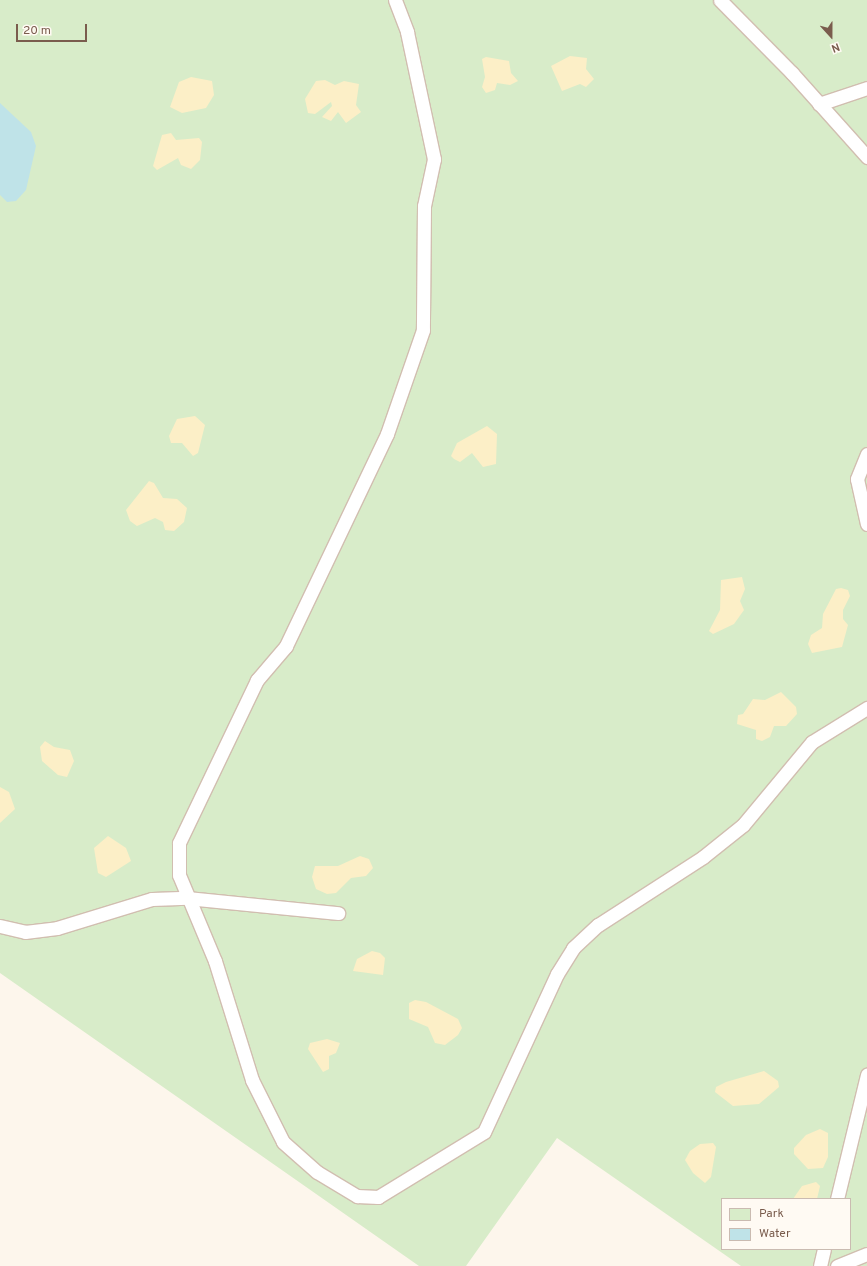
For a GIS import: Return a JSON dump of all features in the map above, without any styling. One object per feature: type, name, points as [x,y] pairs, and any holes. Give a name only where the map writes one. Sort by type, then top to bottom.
[{"type":"lane","points":[[395,0],[407,32],[434,159],[424,206],[423,330],[387,434],[286,646],[257,680],[189,815],[179,844],[179,875],[187,898],[215,961],[252,1080],[283,1142],[317,1172],[357,1196],[378,1197],[484,1132],[557,974],[573,948],[598,925],[703,857],[743,825],[812,742],[867,708]]},
{"type":"lane","points":[[720,0],[867,157]]},
{"type":"lane","points":[[819,104],[867,88]]},
{"type":"lane","points":[[867,454],[857,479],[867,524]]},
{"type":"lane","points":[[0,926],[25,932],[57,928],[152,899],[187,898],[338,913]]},
{"type":"lane","points":[[837,1198],[867,1075]]},
{"type":"lane","points":[[820,1266],[824,1250]]},
{"type":"lane","points":[[838,1266],[867,1254]]},
{"type":"green space","points":[[0,0],[867,0],[867,1266],[741,1266],[557,1138],[466,1266],[419,1266],[0,973]]},
{"type":"sand","points":[[570,56],[587,58],[586,69],[594,79],[586,87],[580,84],[562,91],[551,66]]},
{"type":"sand","points":[[486,57],[509,61],[511,73],[518,81],[510,85],[497,83],[495,90],[486,93],[482,87],[485,77],[482,59]]},
{"type":"sand","points":[[191,77],[212,81],[214,95],[206,108],[182,113],[170,107],[179,82]]},
{"type":"sand","points":[[325,80],[335,85],[344,81],[359,84],[356,105],[361,112],[346,123],[338,112],[331,121],[322,117],[332,106],[331,102],[315,114],[308,113],[305,99],[316,81]]},
{"type":"sand","points":[[171,133],[176,140],[199,138],[202,142],[200,160],[191,169],[181,165],[178,158],[157,170],[153,166],[162,135]]},
{"type":"sand","points":[[195,416],[205,425],[198,453],[193,456],[182,443],[171,443],[169,436],[177,419]]},
{"type":"sand","points":[[487,426],[497,434],[496,464],[483,467],[472,453],[460,462],[451,456],[457,443]]},
{"type":"sand","points":[[149,481],[154,483],[163,498],[177,499],[187,508],[184,522],[174,531],[165,530],[163,522],[155,518],[137,526],[130,521],[126,510]]},
{"type":"sand","points":[[742,577],[745,589],[740,601],[744,610],[734,624],[713,634],[709,631],[720,610],[721,580]]},
{"type":"sand","points":[[841,588],[848,590],[850,596],[843,610],[843,619],[848,625],[842,647],[812,653],[808,644],[811,635],[822,628],[823,614],[836,589]]},
{"type":"sand","points":[[781,692],[796,707],[797,714],[786,726],[774,726],[770,737],[762,741],[756,739],[756,730],[737,724],[738,715],[743,714],[753,699],[765,700]]},
{"type":"sand","points":[[45,741],[54,747],[70,750],[74,761],[67,777],[58,775],[42,761],[40,747]]},
{"type":"sand","points":[[0,787],[9,792],[15,809],[0,823]]},
{"type":"sand","points":[[108,836],[126,848],[131,861],[106,877],[98,873],[94,848]]},
{"type":"sand","points":[[360,856],[369,859],[373,868],[366,876],[351,878],[336,893],[327,894],[316,889],[312,877],[315,866],[338,866]]},
{"type":"sand","points":[[372,951],[380,953],[385,958],[383,975],[353,971],[357,959]]},
{"type":"sand","points":[[415,1000],[426,1002],[458,1019],[462,1028],[458,1035],[445,1045],[435,1043],[428,1027],[409,1019],[409,1003]]},
{"type":"sand","points":[[327,1039],[340,1043],[336,1053],[329,1056],[329,1069],[323,1072],[308,1049],[310,1043]]},
{"type":"sand","points":[[764,1071],[778,1081],[779,1087],[759,1104],[733,1106],[715,1092],[716,1087],[726,1082]]},
{"type":"sand","points":[[820,1129],[828,1133],[828,1157],[823,1168],[808,1169],[794,1154],[794,1148],[806,1135]]},
{"type":"sand","points":[[713,1143],[716,1147],[711,1177],[705,1183],[693,1173],[685,1160],[690,1151],[700,1144]]},
{"type":"sand","points":[[816,1182],[820,1186],[817,1198],[794,1198],[802,1186]]},
{"type":"water","points":[[0,103],[31,132],[36,146],[26,190],[16,201],[7,202],[0,195]]}]
